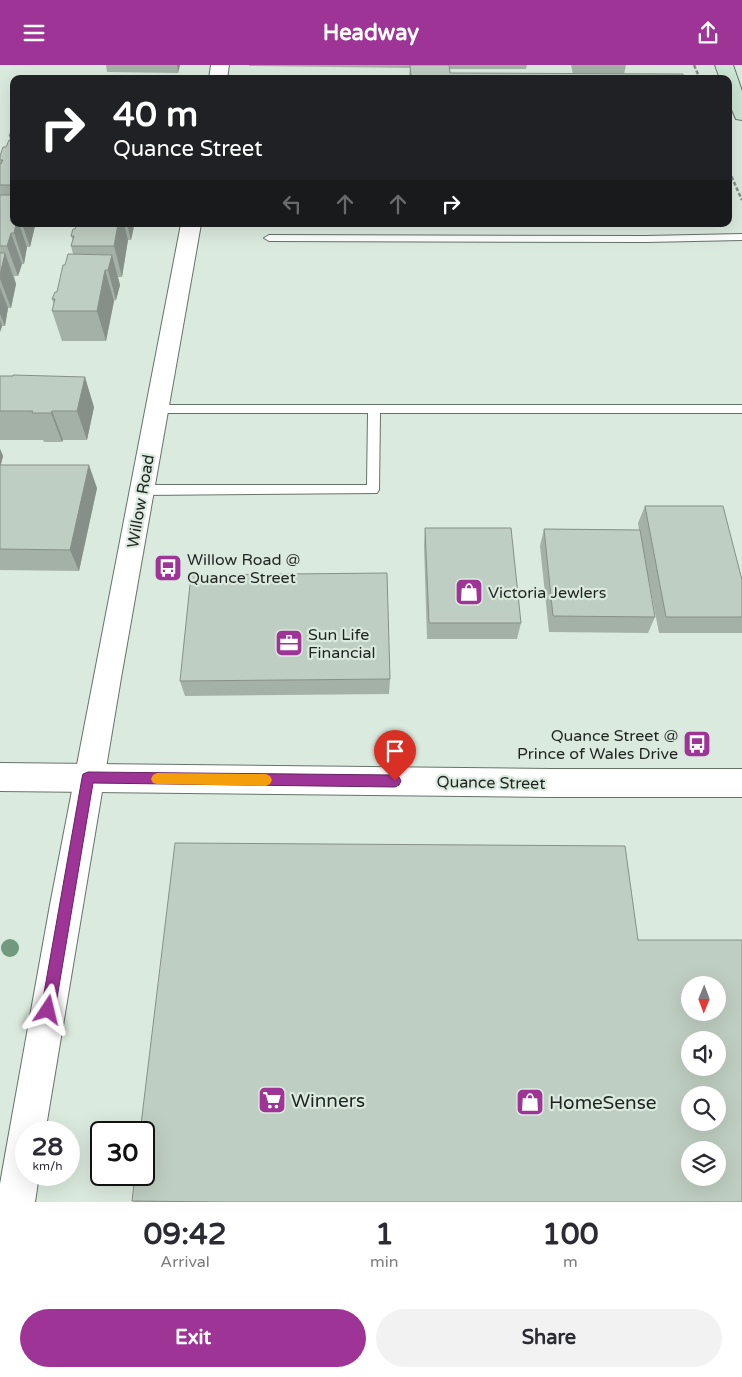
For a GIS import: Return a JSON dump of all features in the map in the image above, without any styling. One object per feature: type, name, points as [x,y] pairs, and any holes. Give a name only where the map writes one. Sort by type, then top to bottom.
[{"type":"main road","points":[[732,87],[742,115]]},
{"type":"street","name":"Willow Road","points":[[29,1121],[88,778],[190,227]]},
{"type":"street","name":"Quance Street","points":[[0,777],[550,783],[742,783]]},
{"type":"street","points":[[16,1202],[19,1186]]},
{"type":"lane","points":[[269,238],[646,239],[742,237]]},
{"type":"lane","points":[[156,409],[742,409]]},
{"type":"lane","points":[[142,491],[373,490],[374,409]]},
{"type":"path","points":[[732,178],[742,200]]},
{"type":"building","points":[[410,65],[449,65],[450,73],[683,75],[411,75]]},
{"type":"building","points":[[10,140],[10,185],[0,185],[0,164],[3,160],[0,160],[0,156],[3,147],[6,147]]},
{"type":"building","points":[[0,195],[10,195],[10,227],[15,227],[14,233],[11,233],[7,246],[0,246]]},
{"type":"building","points":[[76,227],[117,227],[114,246],[71,246],[74,236],[71,236],[73,229]]},
{"type":"building","points":[[0,253],[5,253],[0,275]]},
{"type":"building","points":[[68,254],[112,255],[108,270],[105,270],[97,311],[52,311],[55,299],[52,299],[55,292],[57,292],[63,265],[65,265]]},
{"type":"building","points":[[0,376],[85,377],[77,411],[32,413],[33,411],[0,411]]},
{"type":"building","points":[[0,465],[89,465],[70,550],[0,549]]},
{"type":"building","points":[[645,506],[723,506],[742,580],[742,617],[666,617]]},
{"type":"building","name":"Victoria Jewlers","points":[[425,528],[511,528],[521,623],[429,623]]},
{"type":"building","points":[[544,529],[640,530],[655,617],[553,616]]},
{"type":"building","name":"Sun Life Financial","points":[[387,573],[390,679],[180,681],[191,575]]},
{"type":"building","points":[[175,843],[625,846],[638,940],[742,940],[742,1202],[132,1201],[134,1186],[155,1186],[155,1121],[141,1121]]},
{"type":"slow traffic","points":[[157,779],[266,780]]},
{"type":"place","name":"Willow Road @ Quance Street","points":[[168,568]]},
{"type":"place","name":"Victoria Jewlers","points":[[469,592]]},
{"type":"place","name":"Sun Life Financial","points":[[289,643]]},
{"type":"place","name":"Quance Street @ Prince of Wales Drive","points":[[697,744]]},
{"type":"place","name":"Winners","points":[[272,1100]]},
{"type":"place","name":"HomeSense","points":[[530,1102]]},
{"type":"route","points":[[48,1010],[88,778],[395,781]]}]
